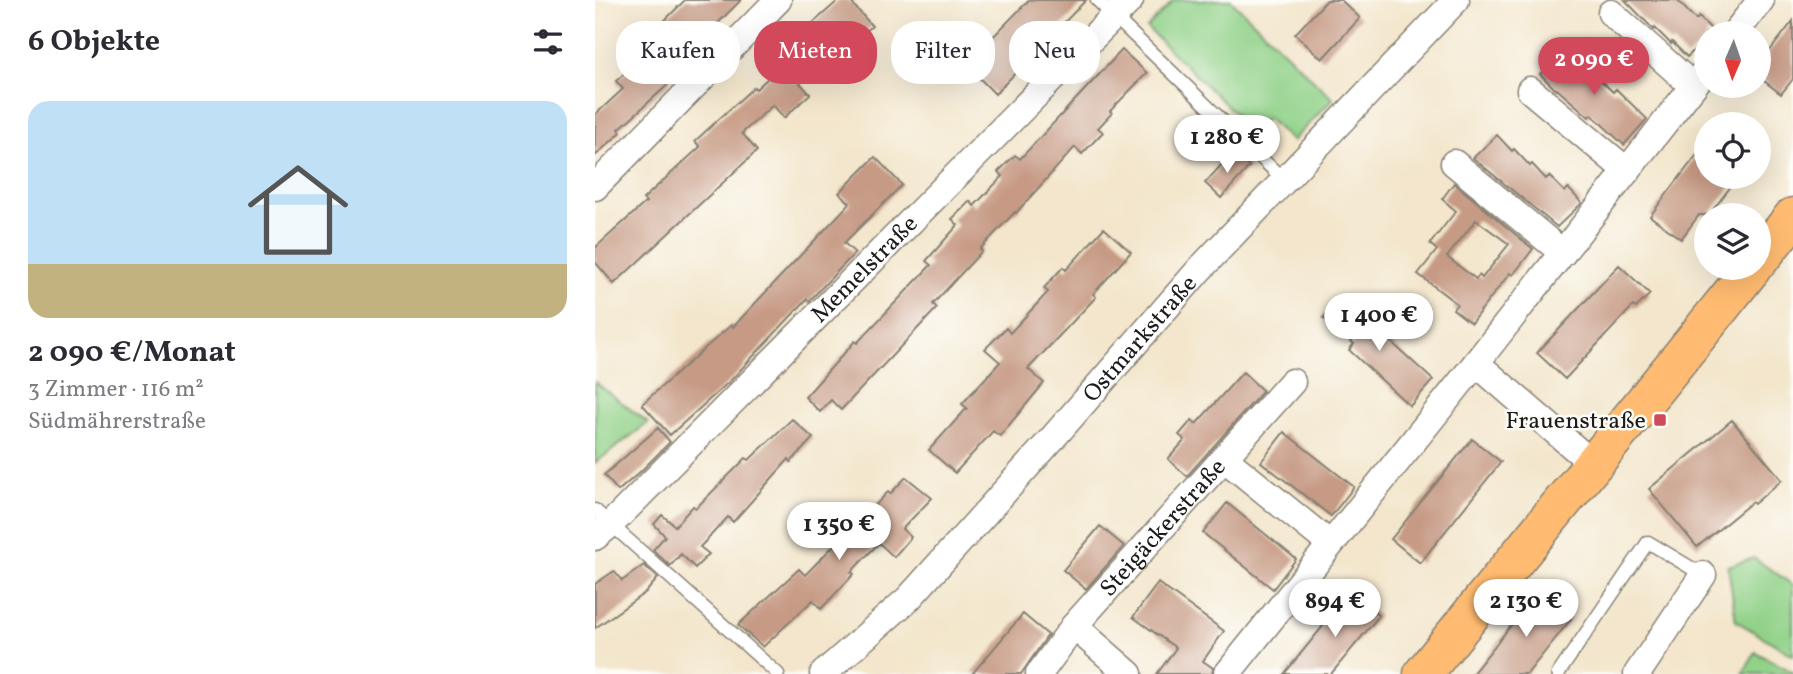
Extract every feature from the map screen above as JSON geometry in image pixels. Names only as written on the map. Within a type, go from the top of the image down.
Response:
[{"type":"main road","points":[[1771,245],[1793,217]]},
{"type":"main road","points":[[1423,674],[1742,280]]},
{"type":"street","points":[[595,187],[778,0]]},
{"type":"street","name":"Ostmarkstraße","points":[[823,674],[908,598],[1051,440],[1199,270],[1456,0]]},
{"type":"street","points":[[1744,21],[1758,1]]},
{"type":"street","name":"Memelstraße","points":[[600,523],[1114,5]]},
{"type":"street","points":[[1611,13],[1694,74]]},
{"type":"street","points":[[1227,674],[1694,86]]},
{"type":"street","points":[[1530,90],[1627,171]]},
{"type":"street","points":[[1454,163],[1563,253]]},
{"type":"street","points":[[1476,363],[1593,464]]},
{"type":"street","name":"Steigäckerstraße","points":[[1039,674],[1074,626],[1292,382]]},
{"type":"street","points":[[1225,459],[1330,544]]},
{"type":"street","points":[[1637,674],[1703,575]]},
{"type":"street","points":[[1074,626],[1129,674]]},
{"type":"lane","points":[[1114,5],[1285,180]]},
{"type":"lane","points":[[600,523],[778,674]]},
{"type":"lane","points":[[1558,674],[1648,542],[1703,575]]},
{"type":"green space","points":[[1174,0],[1231,0],[1333,99],[1292,141],[1267,118],[1253,131],[1147,28]]},
{"type":"green space","points":[[595,382],[648,423],[595,463]]},
{"type":"green space","points":[[1754,558],[1793,585],[1793,655],[1736,621],[1728,566]]},
{"type":"green space","points":[[1755,652],[1793,672],[1793,674],[1743,674]]},
{"type":"building","points":[[685,0],[741,0],[720,21],[664,21]]},
{"type":"building","points":[[839,0],[849,0],[868,21],[815,21]]},
{"type":"building","points":[[1029,0],[1086,0],[1066,21],[1009,21],[1009,80],[995,94],[985,84],[995,84],[995,35]]},
{"type":"building","points":[[1327,0],[1341,0],[1360,18],[1322,59],[1295,34]]},
{"type":"building","points":[[1625,0],[1677,0],[1696,20],[1699,17],[1703,21],[1694,21],[1694,50],[1687,57],[1655,28],[1654,30]]},
{"type":"building","points":[[1793,21],[1793,79],[1781,94],[1771,86],[1771,49]]},
{"type":"building","points":[[1565,48],[1597,80],[1598,78],[1613,92],[1616,89],[1647,119],[1624,145],[1591,114],[1589,117],[1540,74]]},
{"type":"building","points":[[1122,50],[1147,73],[1110,111],[1112,113],[1098,128],[1103,132],[1082,154],[1075,147],[980,249],[982,251],[933,304],[937,308],[841,410],[831,400],[820,412],[805,397],[855,341],[857,343],[931,265],[926,261],[958,225],[952,219],[970,201],[974,206],[1003,176],[998,172],[1015,155],[1020,159],[1090,84],[1100,84],[1100,74]]},
{"type":"building","points":[[619,84],[669,84],[619,129],[621,132],[595,156],[595,115],[623,89]]},
{"type":"building","points":[[761,84],[801,84],[810,94],[784,118],[773,105],[742,133],[757,151],[614,284],[595,262],[595,248],[646,202],[643,199],[700,147],[695,141],[754,87],[756,89]]},
{"type":"building","points":[[1497,135],[1546,179],[1549,176],[1565,192],[1568,188],[1582,203],[1557,227],[1473,158]]},
{"type":"building","points":[[1234,151],[1249,167],[1221,198],[1205,183]]},
{"type":"building","points":[[875,157],[902,185],[844,243],[855,253],[809,301],[807,299],[731,380],[670,435],[642,404],[731,325],[733,327],[850,203],[839,193]]},
{"type":"building","points":[[1694,159],[1694,189],[1729,189],[1718,203],[1694,203],[1694,222],[1681,239],[1650,216]]},
{"type":"building","points":[[1454,183],[1533,249],[1513,275],[1510,273],[1471,323],[1453,309],[1457,304],[1418,274],[1437,250],[1430,244],[1456,211],[1442,199]],"holes":[[[1476,220],[1509,244],[1482,278],[1479,275],[1476,279],[1447,257]]]},
{"type":"building","points":[[1104,228],[1131,252],[1093,294],[1096,297],[1028,369],[1044,383],[1000,436],[993,431],[955,473],[929,450],[967,408],[962,404],[1000,362],[985,349],[1006,328],[1010,333],[1048,292],[1044,288],[1063,267],[1066,270]]},
{"type":"building","points":[[1619,265],[1650,294],[1636,308],[1633,306],[1565,379],[1537,353]]},
{"type":"building","points":[[1342,297],[1433,380],[1410,406],[1349,350],[1354,344],[1323,318]]},
{"type":"building","points":[[1243,372],[1263,391],[1187,476],[1168,459],[1185,440],[1179,435],[1192,420],[1196,424]]},
{"type":"building","points":[[792,419],[813,438],[791,462],[789,459],[733,522],[728,517],[700,547],[709,554],[695,568],[681,554],[670,566],[653,550],[665,536],[654,524],[662,515],[675,526],[693,506],[696,508],[746,458],[749,460]]},
{"type":"building","points":[[1732,420],[1782,480],[1697,547],[1649,489]]},
{"type":"building","points":[[658,428],[670,442],[618,491],[604,475]]},
{"type":"building","points":[[1284,432],[1354,487],[1331,516],[1261,462]]},
{"type":"building","points":[[1472,439],[1501,462],[1420,563],[1391,539]]},
{"type":"building","points":[[906,477],[932,498],[902,529],[911,537],[894,557],[879,543],[821,609],[813,600],[763,647],[738,625],[799,569],[805,575]]},
{"type":"building","points":[[1227,503],[1296,559],[1273,589],[1203,533]]},
{"type":"building","points":[[1100,526],[1124,546],[1086,589],[1063,570]]},
{"type":"building","points":[[644,565],[658,578],[646,592],[595,628],[595,584],[614,571],[622,581]]},
{"type":"building","points":[[1158,583],[1224,631],[1203,661],[1213,668],[1212,674],[1157,674],[1176,648],[1133,617]]},
{"type":"building","points":[[1538,592],[1571,619],[1527,674],[1472,674]]},
{"type":"building","points":[[1350,593],[1379,616],[1331,674],[1284,674]]},
{"type":"building","points":[[1023,614],[1048,635],[1021,674],[972,674]]},
{"type":"place","name":"Frauenstraße","points":[[1660,420]]}]
